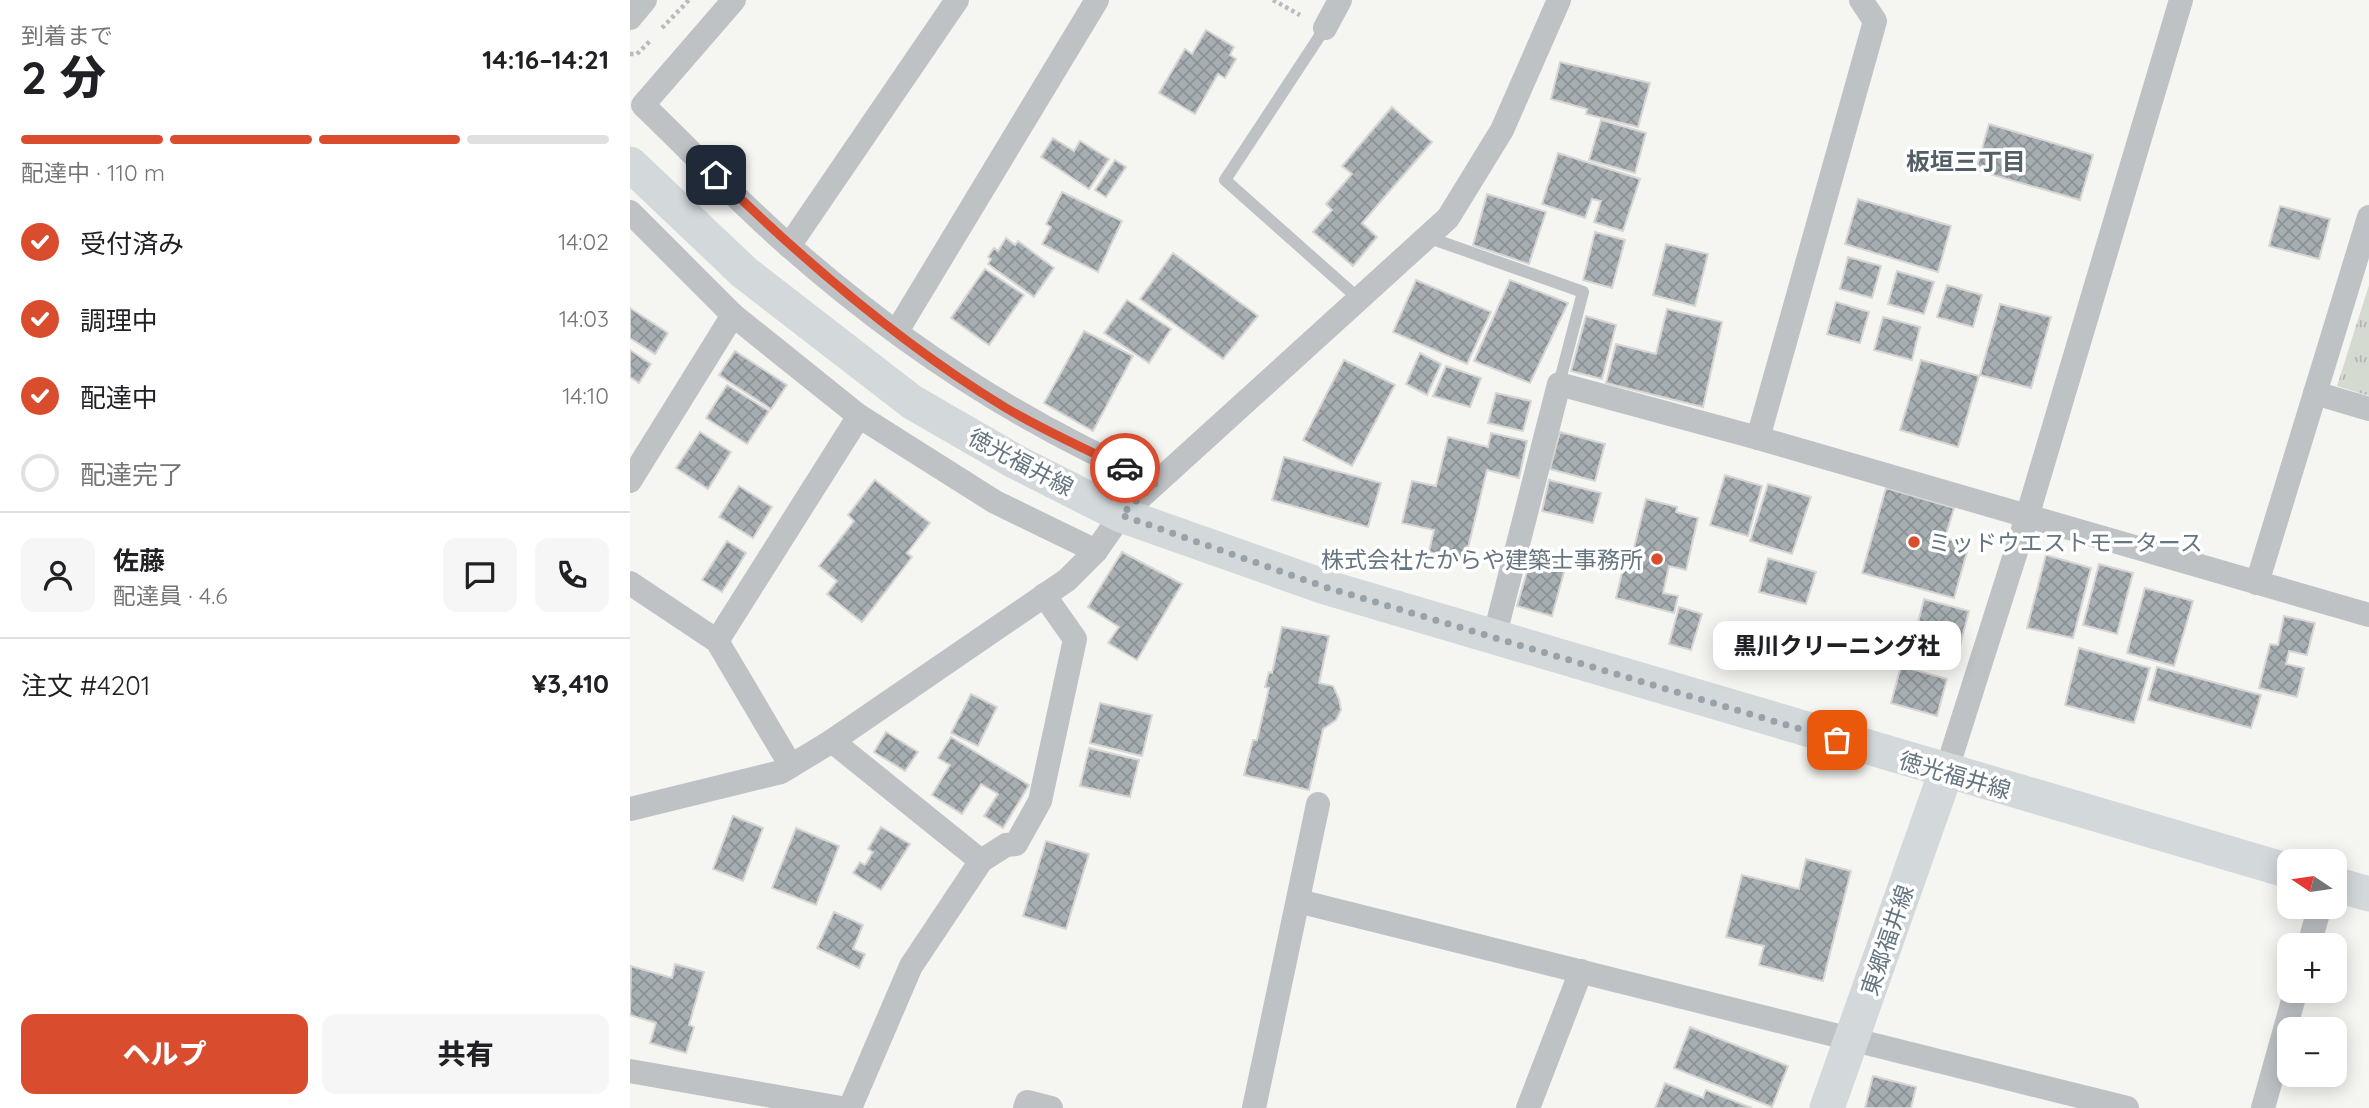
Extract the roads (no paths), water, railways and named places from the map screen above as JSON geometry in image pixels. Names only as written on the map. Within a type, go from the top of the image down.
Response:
[{"type":"main road","name":"徳光福井線","points":[[630,164],[745,273],[912,402],[1016,462],[1121,515],[1325,587],[2277,868]]},
{"type":"main road","name":"東郷福井線","points":[[1827,1108],[1946,772]]},
{"type":"main road","points":[[2347,888],[2369,894]]},
{"type":"street","points":[[630,18],[645,0]]},
{"type":"street","points":[[734,0],[643,105],[789,246],[946,369],[1007,408],[1078,446],[1157,482]]},
{"type":"street","points":[[789,246],[957,0]]},
{"type":"street","points":[[897,331],[1097,0]]},
{"type":"street","points":[[1325,28],[1340,0]]},
{"type":"street","points":[[630,809],[780,772],[832,741],[1067,580],[1096,551],[1121,515],[1448,218],[1502,130],[1559,0]]},
{"type":"street","points":[[1758,438],[1875,21],[1861,0]]},
{"type":"street","points":[[1946,772],[2027,517],[2181,0]]},
{"type":"street","points":[[630,212],[733,315],[859,416],[995,502],[1096,551]]},
{"type":"street","points":[[2257,583],[2369,217]]},
{"type":"street","points":[[630,481],[733,315]]},
{"type":"street","points":[[1494,638],[1559,384],[1758,438],[2369,615]]},
{"type":"street","points":[[2315,393],[2369,410]]},
{"type":"street","points":[[717,641],[859,416]]},
{"type":"street","points":[[630,583],[717,641],[791,766]]},
{"type":"street","points":[[850,1108],[911,966],[981,861],[1006,845],[1016,844],[1040,801],[1075,639],[1044,595]]},
{"type":"street","points":[[832,741],[981,861]]},
{"type":"street","points":[[1254,1108],[1318,804]]},
{"type":"street","points":[[1298,901],[2127,1108]]},
{"type":"street","points":[[1528,1108],[1580,971]]},
{"type":"street","points":[[2263,1108],[2292,1003]]},
{"type":"street","points":[[630,1071],[841,1108]]},
{"type":"street","points":[[1025,1108],[1027,1102],[1051,1108]]},
{"type":"lane","points":[[1325,28],[1225,180],[1359,299]]},
{"type":"lane","points":[[1427,237],[1583,292],[1559,384]]},
{"type":"place","name":"ミッドウエストモータース","points":[[1914,542]]},
{"type":"place","name":"株式会社たからや建築士事務所","points":[[1657,559]]},
{"type":"place","name":"黒川クリーニング社","points":[[1837,740]]},
{"type":"district","name":"板垣三丁目","points":[[1966,161]]}]
